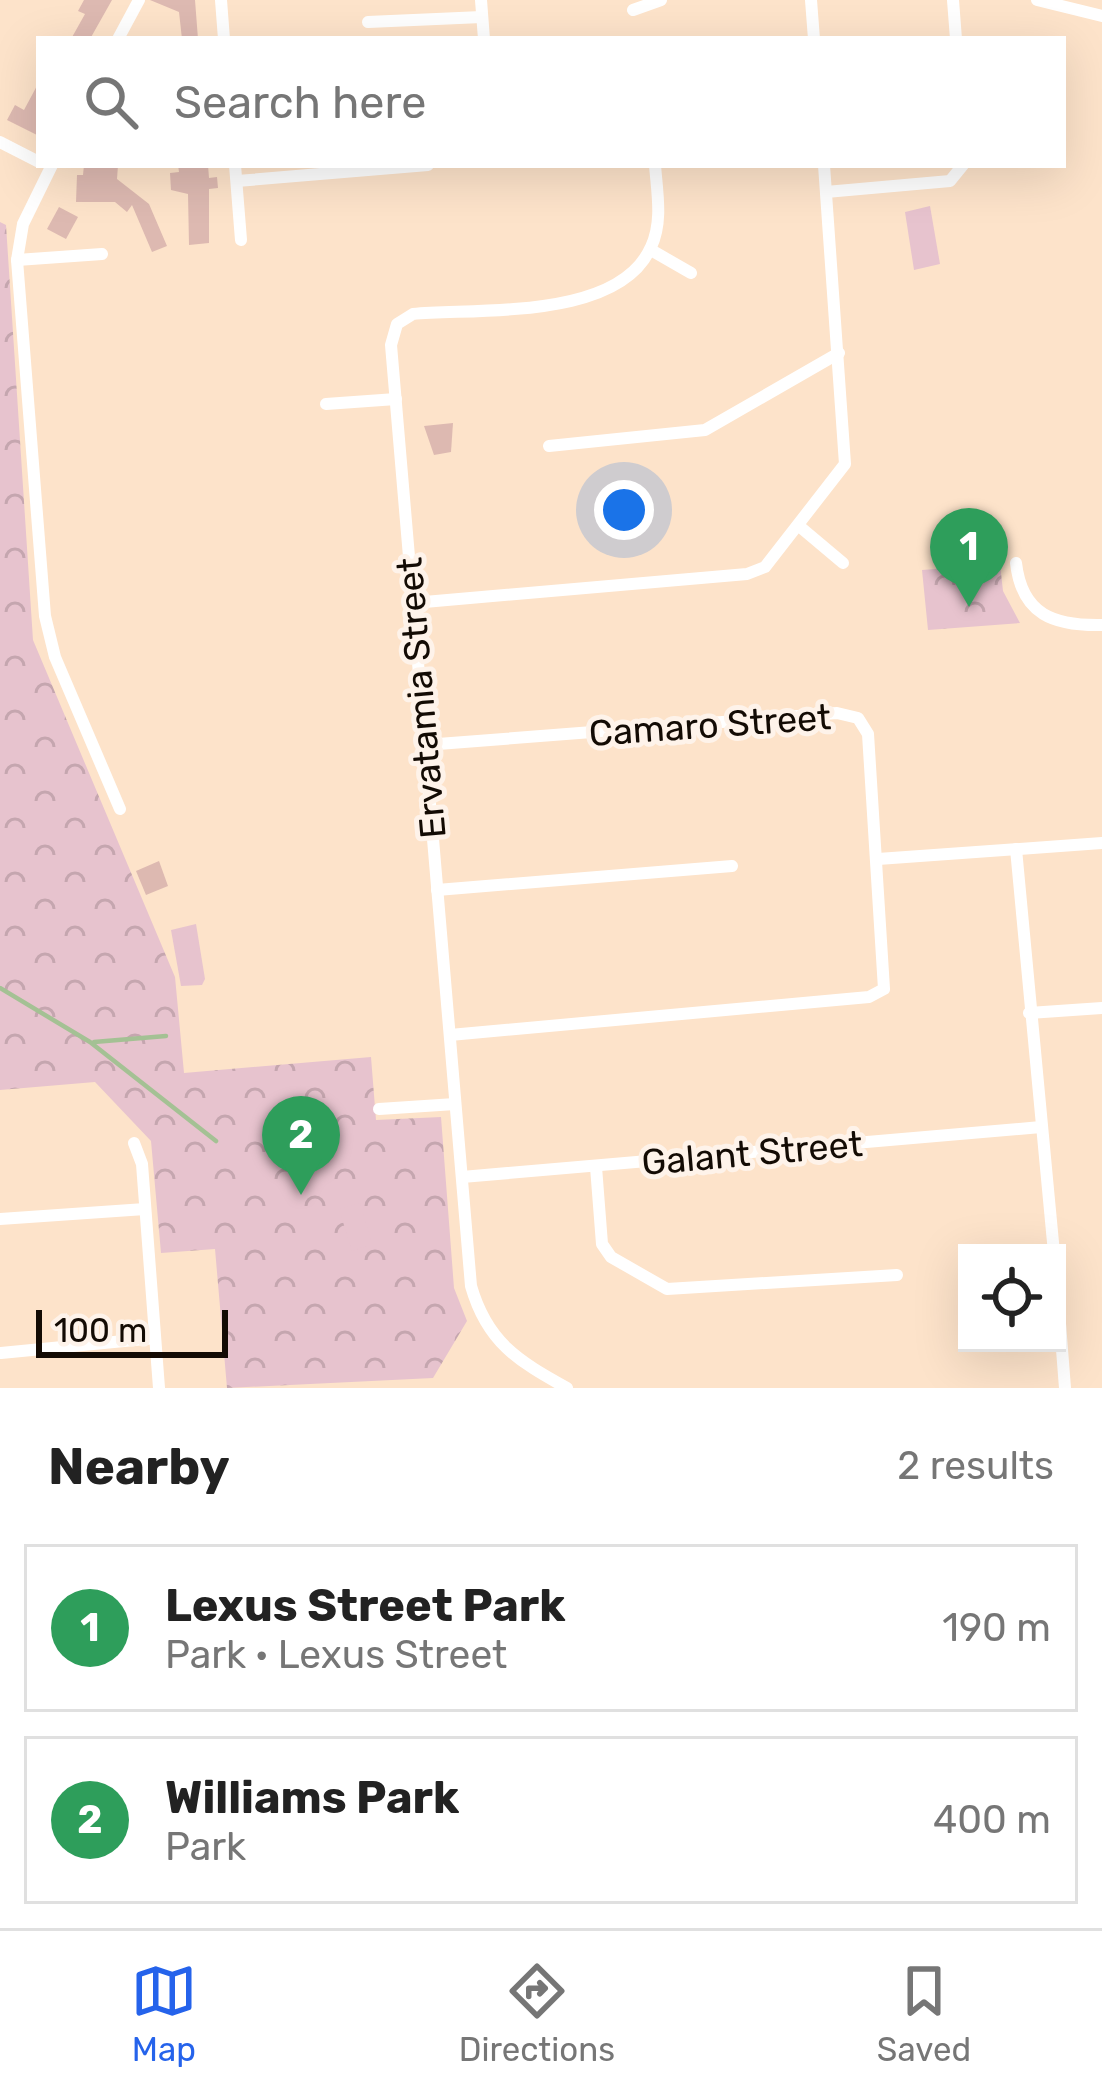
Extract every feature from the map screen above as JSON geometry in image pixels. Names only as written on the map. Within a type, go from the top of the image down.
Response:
[{"type":"street","points":[[120,36],[139,0]]},
{"type":"street","points":[[221,0],[224,36]]},
{"type":"street","points":[[481,0],[484,36]]},
{"type":"street","points":[[633,10],[661,0]]},
{"type":"street","points":[[811,0],[814,36]]},
{"type":"street","points":[[953,0],[956,36]]},
{"type":"street","points":[[1036,0],[1098,13]]},
{"type":"street","points":[[368,22],[482,17]]},
{"type":"street","points":[[0,142],[36,160]]},
{"type":"street","points":[[45,168],[22,224],[17,260],[45,616],[55,657],[120,809]]},
{"type":"street","points":[[236,168],[241,240]]},
{"type":"street","points":[[237,182],[394,168]]},
{"type":"street","points":[[655,168],[658,208],[651,250],[691,273]]},
{"type":"street","points":[[413,603],[747,574],[765,567],[845,464],[824,168]]},
{"type":"street","points":[[826,193],[950,181],[963,169]]},
{"type":"street","name":"Ervatamia Street","points":[[556,1386],[513,1358],[491,1336],[471,1286],[392,344],[397,324],[413,314],[584,300],[612,289],[651,250]]},
{"type":"street","points":[[17,260],[102,254]]},
{"type":"street","points":[[549,446],[704,430],[839,353]]},
{"type":"street","points":[[326,404],[396,399]]},
{"type":"street","points":[[799,526],[843,563]]},
{"type":"street","points":[[1016,562],[1029,603],[1045,619],[1063,626],[1102,625]]},
{"type":"street","points":[[1037,635],[1045,619]]},
{"type":"street","name":"Camaro Street","points":[[425,745],[837,713],[858,718],[868,734],[884,989],[869,997],[450,1035]]},
{"type":"street","points":[[878,859],[1102,842]]},
{"type":"street","points":[[1016,849],[1053,1244]]},
{"type":"street","points":[[437,890],[732,866]]},
{"type":"street","points":[[1029,1013],[1102,1007]]},
{"type":"street","points":[[379,1109],[455,1104]]},
{"type":"street","name":"Galant Street","points":[[462,1178],[1041,1126]]},
{"type":"street","points":[[134,1143],[145,1209],[159,1388]]},
{"type":"street","points":[[596,1167],[602,1244],[611,1257],[668,1289],[897,1275]]},
{"type":"street","points":[[0,1219],[145,1209]]},
{"type":"street","points":[[1,1353],[154,1338]]},
{"type":"street","points":[[1062,1352],[1065,1388]]},
{"type":"green space","points":[[930,206],[940,264],[914,270],[905,212]]},
{"type":"green space","points":[[0,222],[6,225],[33,640],[175,977],[184,1073],[371,1057],[376,1120],[441,1117],[454,1288],[467,1321],[433,1378],[227,1388],[215,1249],[161,1253],[151,1141],[95,1082],[0,1090]]},
{"type":"green space","points":[[1000,564],[1003,591],[1020,623],[928,630],[922,570]]},
{"type":"green space","points":[[196,924],[205,979],[202,985],[181,986],[171,930]]},
{"type":"green space","points":[[360,1203],[372,1244],[352,1251],[339,1209]]},
{"type":"building","points":[[84,0],[112,0],[92,36],[73,36],[85,14],[78,11]]},
{"type":"building","points":[[150,0],[195,0],[198,36],[182,36],[179,12]]},
{"type":"building","points":[[36,88],[36,134],[7,120],[15,105],[24,110]]},
{"type":"building","points":[[84,168],[118,168],[117,179],[149,204],[167,246],[152,252],[132,205],[127,212],[115,202],[76,202],[77,175],[83,175]]},
{"type":"building","points":[[178,168],[208,168],[209,178],[217,177],[218,188],[209,189],[209,243],[189,245],[188,194],[171,190],[170,173],[179,172]]},
{"type":"building","points":[[59,207],[78,217],[66,239],[47,229]]},
{"type":"building","points":[[453,423],[451,452],[434,455],[424,426]]},
{"type":"building","points":[[159,861],[168,886],[146,895],[136,871]]},
{"type":"waterway","points":[[0,988],[90,1042],[216,1141]]},
{"type":"waterway","points":[[94,1042],[166,1036]]},
{"type":"place","name":"Lexus Street Park","points":[[969,607]]},
{"type":"place","name":"Williams Park","points":[[301,1195]]}]
